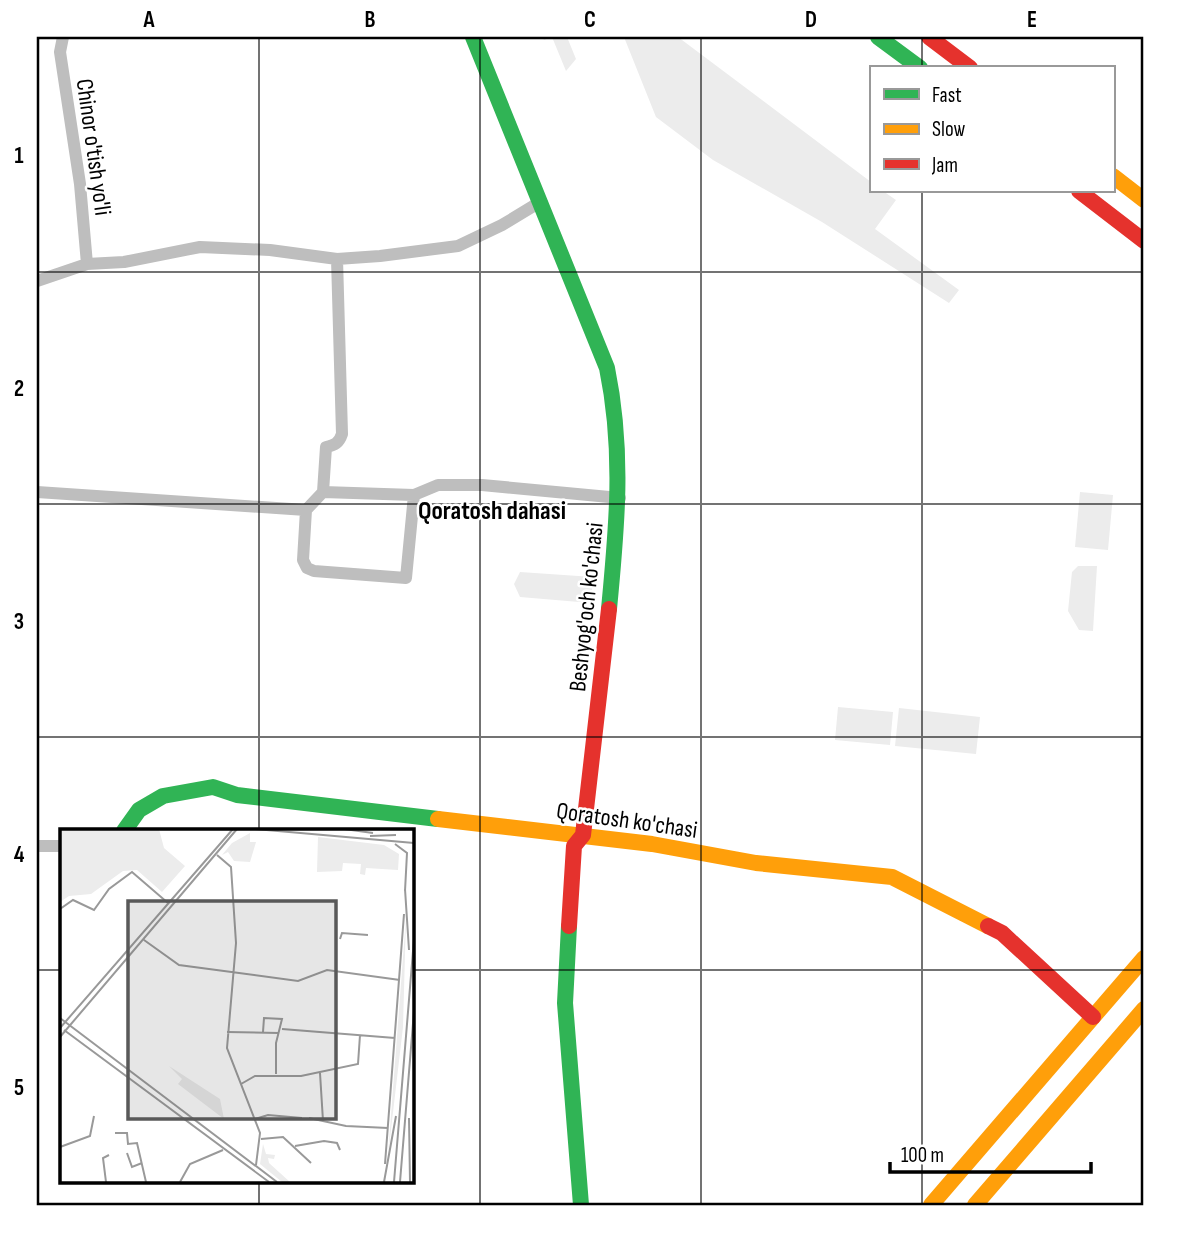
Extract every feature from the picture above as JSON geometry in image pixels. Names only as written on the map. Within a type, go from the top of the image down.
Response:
[{"type":"street","name":"Chinor o'tish yo'li","points":[[63,37],[60,51],[80,184],[87,264]]},
{"type":"street","name":"Beshyog'och ko'chasi","points":[[472,37],[607,368],[616,403],[619,435],[620,498],[606,649],[583,835],[574,846],[565,1003],[581,1205]]},
{"type":"street","points":[[878,37],[917,66]]},
{"type":"street","points":[[929,37],[967,66]]},
{"type":"street","points":[[1114,177],[1144,200]]},
{"type":"street","points":[[1080,192],[1144,240]]},
{"type":"street","points":[[37,281],[87,264],[124,262],[200,247],[270,250],[337,259],[458,246],[502,225],[540,202]]},
{"type":"street","points":[[337,259],[342,434],[334,445],[326,447],[323,492],[306,510],[303,560],[307,568],[314,571],[406,578],[414,495]]},
{"type":"street","points":[[323,492],[414,495],[438,485],[471,485],[620,498]]},
{"type":"street","points":[[37,492],[306,510]]},
{"type":"street","name":"Qoratosh ko'chasi","points":[[125,829],[139,810],[150,801],[188,790],[213,788],[237,795],[652,844],[755,863],[892,877],[1002,933],[1093,1017]]},
{"type":"street","points":[[37,846],[60,846]]},
{"type":"street","points":[[975,1205],[979,1174],[1093,1017],[1144,958]]},
{"type":"street","points":[[931,1205],[979,1174],[1144,1009]]},
{"type":"shaded area","points":[[552,37],[567,37],[576,59],[566,71]]},
{"type":"shaded area","points":[[624,37],[678,37],[870,181],[870,192],[884,192],[896,200],[875,229],[959,290],[949,303],[822,222],[713,160],[656,117]]},
{"type":"shaded area","points":[[1080,492],[1113,495],[1108,550],[1075,547]]},
{"type":"shaded area","points":[[1078,566],[1097,566],[1093,631],[1079,630],[1068,611],[1072,572]]},
{"type":"shaded area","points":[[520,572],[593,577],[591,603],[520,597],[514,584]]},
{"type":"shaded area","points":[[838,707],[893,712],[890,745],[835,740]]},
{"type":"shaded area","points":[[899,708],[980,717],[976,754],[895,746]]},
{"type":"traffic: fast","points":[[473,37],[607,368],[616,429],[617,459],[616,518],[609,609]]},
{"type":"traffic: fast","points":[[878,37],[917,66]]},
{"type":"traffic: fast","points":[[125,829],[139,810],[163,796],[213,787],[237,795],[438,819]]},
{"type":"traffic: fast","points":[[569,926],[565,1003],[581,1205]]},
{"type":"traffic: slow","points":[[1114,177],[1144,200]]},
{"type":"traffic: slow","points":[[438,819],[652,844],[756,863],[892,877],[988,926]]},
{"type":"traffic: slow","points":[[931,1205],[1144,958]]},
{"type":"traffic: slow","points":[[975,1205],[1144,1009]]},
{"type":"traffic: jam","points":[[929,37],[967,66]]},
{"type":"traffic: jam","points":[[1080,192],[1144,241]]},
{"type":"traffic: jam","points":[[569,926],[574,846],[583,835],[609,609]]},
{"type":"traffic: jam","points":[[988,926],[1002,933],[1093,1017]]},
{"type":"district","name":"Qoratosh dahasi","points":[[492,510]]}]
